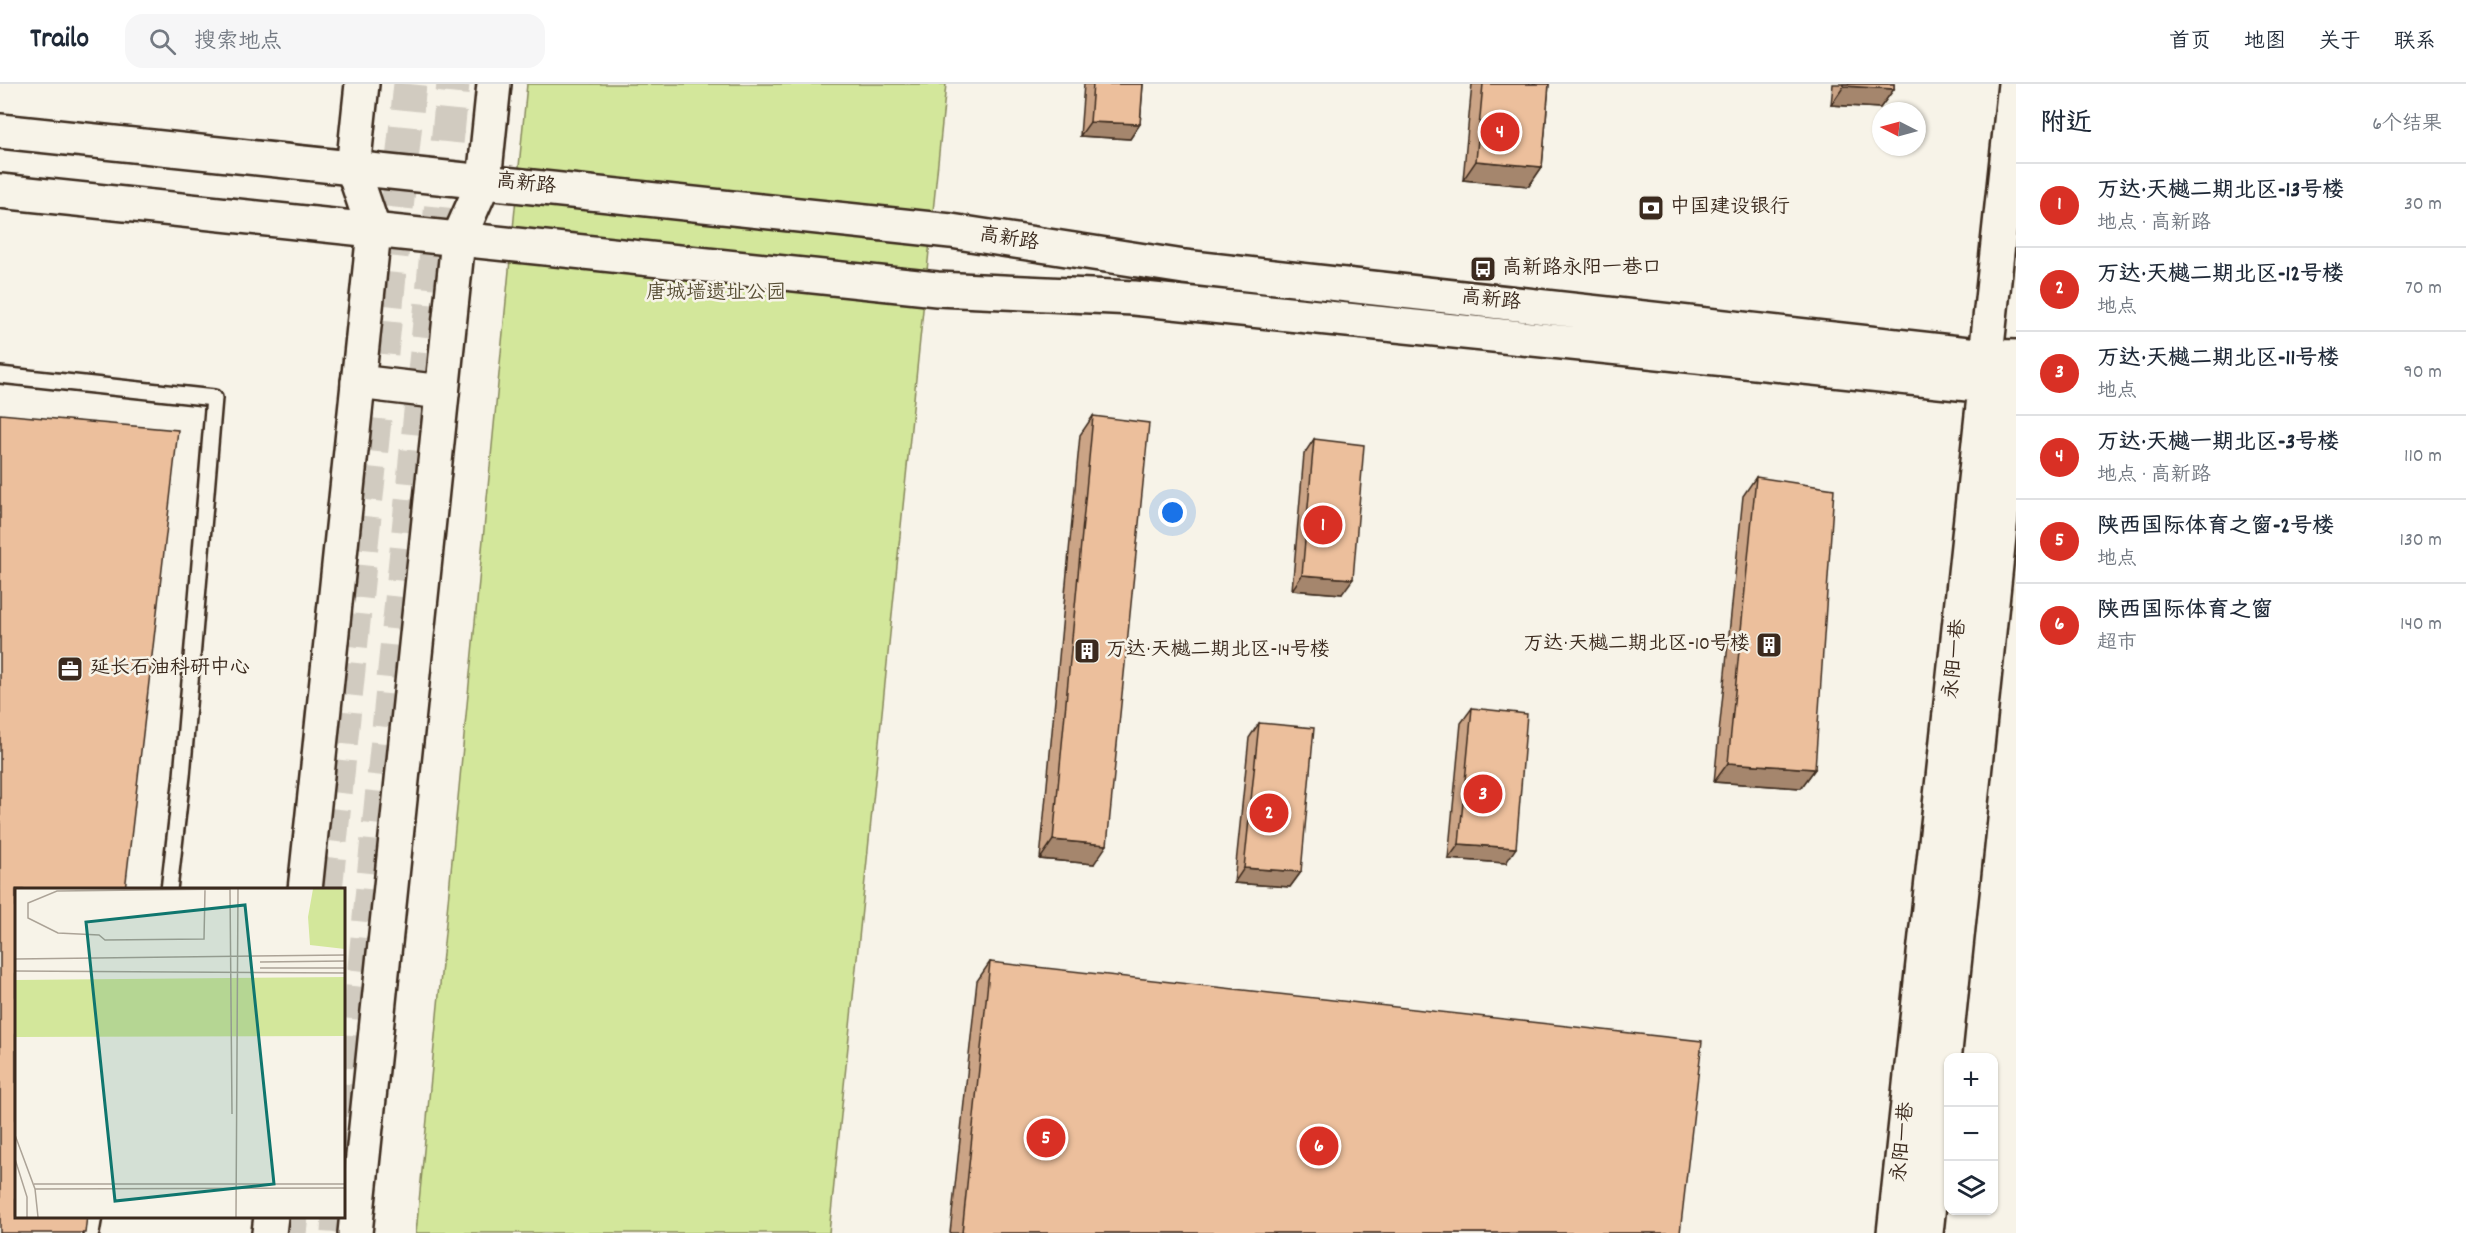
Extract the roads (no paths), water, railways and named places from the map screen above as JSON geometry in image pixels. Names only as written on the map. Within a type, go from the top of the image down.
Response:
[{"type":"main road","points":[[305,888],[374,231],[352,169],[362,84]]},
{"type":"main road","points":[[355,1233],[458,240],[484,181],[494,84]]},
{"type":"main road","name":"永阳一巷","points":[[1926,1233],[2006,375],[2015,84]]},
{"type":"main road","name":"高新路","points":[[0,131],[951,231],[1184,267],[2006,375]]},
{"type":"main road","name":"高新路","points":[[0,191],[937,289],[1134,298],[2006,375]]},
{"type":"main road","name":"永阳一巷","points":[[1894,1233],[2006,375]]},
{"type":"main road","points":[[358,382],[442,392]]},
{"type":"main road","points":[[269,1233],[271,1218]]},
{"type":"lane","points":[[0,375],[214,398],[182,776],[169,888]]},
{"type":"lane","points":[[91,1233],[94,1218]]},
{"type":"tunnel","points":[[326,888],[410,84]]},
{"type":"tunnel","points":[[345,1156],[453,84]]},
{"type":"tunnel","points":[[290,1233],[292,1218]]},
{"type":"tunnel","points":[[337,1233],[338,1218]]},
{"type":"place","name":"万达·天樾一期北区-3号楼","points":[[1500,132]]},
{"type":"place","name":"中国建设银行","points":[[1651,208]]},
{"type":"place","name":"高新路永阳一巷口","points":[[1483,269]]},
{"type":"place","name":"万达·天樾二期北区-13号楼","points":[[1323,525]]},
{"type":"place","name":"万达·天樾二期北区-10号楼","points":[[1769,645]]},
{"type":"place","name":"万达·天樾二期北区-14号楼","points":[[1087,651]]},
{"type":"place","name":"延长石油科研中心","points":[[70,669]]},
{"type":"place","name":"万达·天樾二期北区-11号楼","points":[[1483,794]]},
{"type":"place","name":"万达·天樾二期北区-12号楼","points":[[1269,813]]},
{"type":"place","name":"陕西国际体育之窗-2号楼","points":[[1046,1138]]},
{"type":"place","name":"陕西国际体育之窗","points":[[1319,1146]]},
{"type":"park label","name":"唐城墙遗址公园","points":[[716,294]]}]
